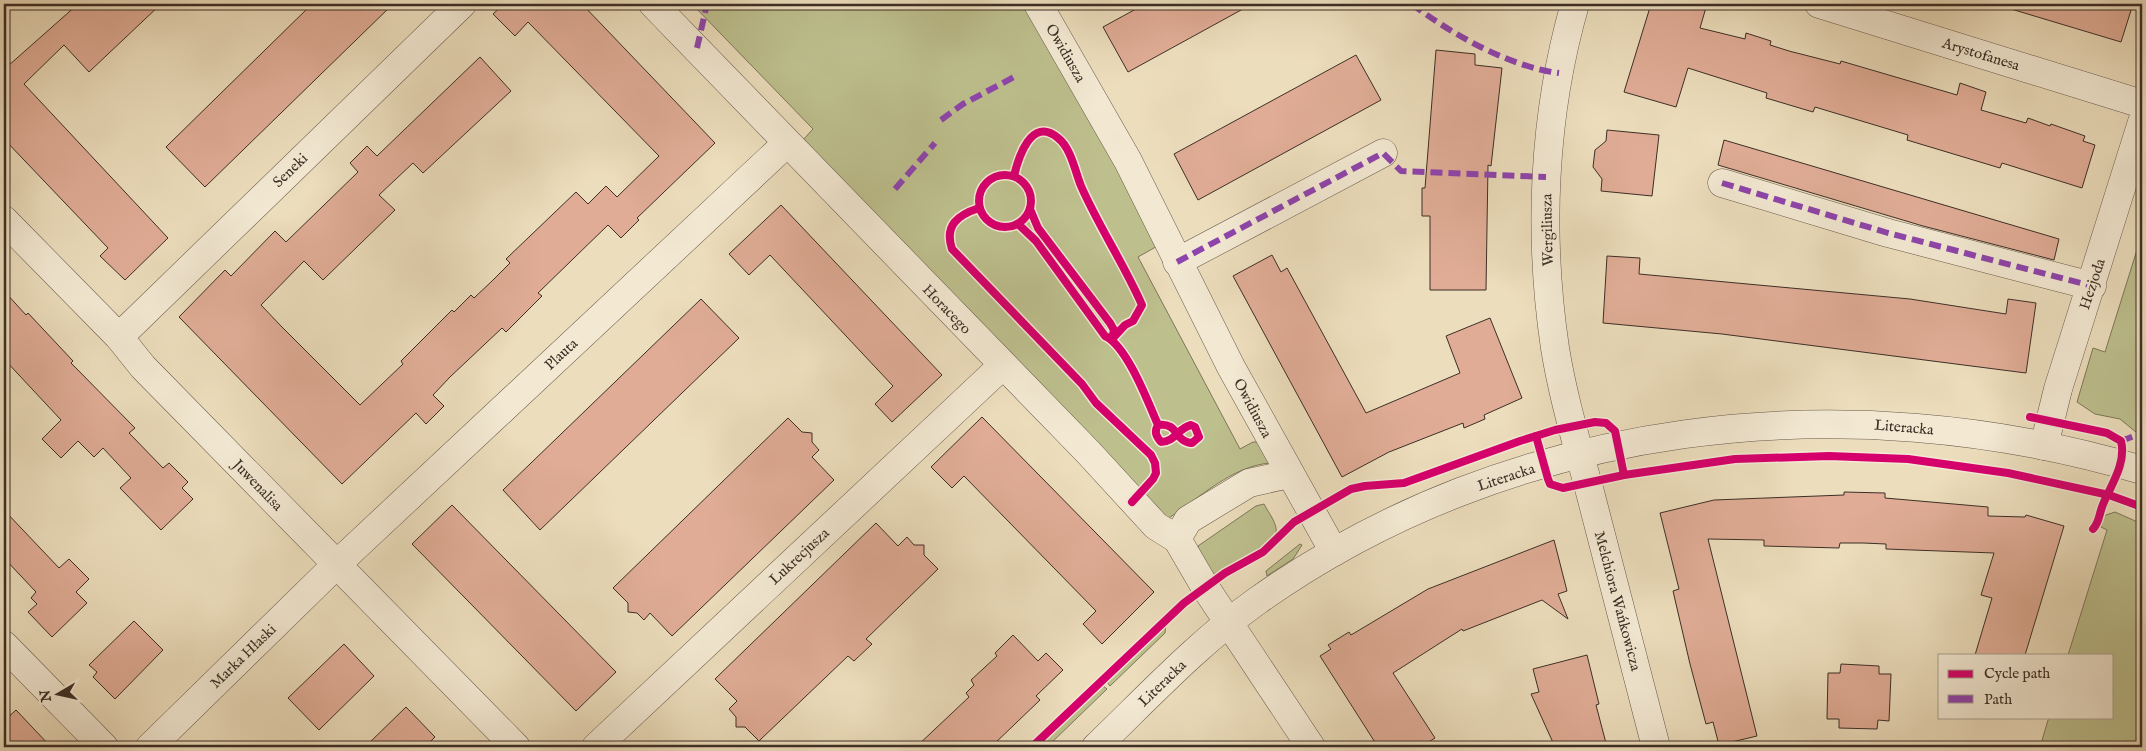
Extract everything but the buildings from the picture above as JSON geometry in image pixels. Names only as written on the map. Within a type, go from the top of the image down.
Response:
[{"type":"street","name":"Seneki","points":[[118,337],[462,4]]},
{"type":"street","name":"Horacego","points":[[653,4],[1002,366],[1088,452],[1156,526],[1177,539],[1205,587],[1311,747]]},
{"type":"street","name":"Owidiusza","points":[[1038,4],[1128,162],[1177,262],[1289,474],[1334,552]]},
{"type":"street","name":"Wergiliusza","points":[[1575,4],[1554,104],[1546,178],[1546,269],[1555,348],[1571,427],[1579,455]]},
{"type":"street","name":"Arystofanesa","points":[[1819,4],[2142,104]]},
{"type":"street","name":"Hezjoda","points":[[2044,446],[2058,389],[2092,286],[2142,122]]},
{"type":"street","name":"Plauta","points":[[336,565],[787,143]]},
{"type":"street","points":[[1177,262],[1383,153]]},
{"type":"street","points":[[1722,183],[1888,233],[2092,286]]},
{"type":"street","name":"Juwenalisa","points":[[4,220],[118,337],[143,367],[516,747]]},
{"type":"street","name":"Lukrecjusza","points":[[596,747],[1002,366]]},
{"type":"street","name":"Literacka","points":[[1096,747],[1194,651],[1229,621],[1269,592],[1334,552],[1454,494],[1500,477],[1579,455],[1651,438],[1703,430],[1807,424],[1908,427],[2044,446],[2142,470]]},
{"type":"street","name":"Melchiora Wańkowicza","points":[[1579,455],[1656,747]]},
{"type":"street","points":[[1177,539],[1188,520],[1249,483],[1289,474]]},
{"type":"street","name":"Marka Hłaski","points":[[150,747],[336,565]]},
{"type":"street","points":[[4,645],[104,747]]},
{"type":"green space","points":[[692,4],[1029,4],[1161,244],[1138,257],[1240,449],[1253,442],[1259,442],[1270,463],[1256,465],[1230,476],[1169,518],[1164,515],[801,142],[813,129]]},
{"type":"green space","points":[[2142,234],[2142,437],[2120,419],[2095,414],[2077,402],[2093,348],[2105,352]]},
{"type":"green space","points":[[1264,504],[1275,524],[1275,537],[1247,557],[1214,574],[1199,555],[1198,546],[1256,506]]},
{"type":"green space","points":[[2115,512],[2142,524],[2142,747],[2040,747],[2049,718],[2114,718],[2114,654],[2068,654],[2107,530],[2101,527],[2103,516]]},
{"type":"green space","points":[[1300,544],[1302,545],[1293,559],[1267,576],[1266,571]]},
{"type":"green space","points":[[1166,623],[1165,633],[1110,686],[1106,681]]},
{"type":"green space","points":[[1102,685],[1107,689],[1047,747],[1038,747]]},
{"type":"marked path","points":[[697,48],[707,4]]},
{"type":"marked path","points":[[1412,4],[1445,27],[1482,48],[1521,64],[1559,73]]},
{"type":"marked path","points":[[941,120],[963,104],[1016,76]]},
{"type":"marked path","points":[[895,189],[935,143]]},
{"type":"marked path","points":[[1177,262],[1383,153],[1401,171],[1546,177]]},
{"type":"marked path","points":[[1722,183],[1888,233],[2092,286]]},
{"type":"marked path","points":[[2121,441],[2142,433]]},
{"type":"cycle path","points":[[1014,176],[1023,150],[1033,135],[1040,132],[1049,132],[1058,138],[1066,148],[1088,201],[1142,305],[1133,321],[1125,325],[1112,339],[1114,330],[1110,323],[1038,228],[1030,209]]},
{"type":"cycle path","points":[[1000,175],[1010,175],[1024,182],[1031,196],[1031,201],[1031,206],[1024,220],[1010,227],[1000,227],[990,223],[983,216],[979,206],[979,196],[983,186],[990,179],[1000,175]]},
{"type":"cycle path","points":[[979,208],[959,218],[951,227],[950,241],[952,249],[1082,384],[1096,403],[1151,455],[1155,463],[1156,473],[1153,479],[1132,502]]},
{"type":"cycle path","points":[[1018,224],[1036,241],[1105,336],[1113,342],[1129,362],[1158,425],[1156,434],[1161,442],[1170,440],[1173,437],[1176,435],[1179,432],[1183,429],[1191,425],[1195,427],[1199,437],[1192,443],[1186,442],[1182,439],[1179,436],[1176,433],[1170,426],[1158,425]]},
{"type":"cycle path","points":[[2030,417],[2107,433],[2121,441],[2122,458],[2102,507],[2098,522],[2093,529]]},
{"type":"cycle path","points":[[1032,747],[1184,603],[1225,573],[1263,552],[1294,522],[1351,489],[1404,483],[1520,441],[1555,430],[1595,422],[1606,423],[1615,431],[1624,475]]},
{"type":"cycle path","points":[[1536,436],[1550,484],[1563,488],[1624,475],[1735,459],[1829,456],[1908,459],[2008,473],[2109,495],[2142,507]]}]
